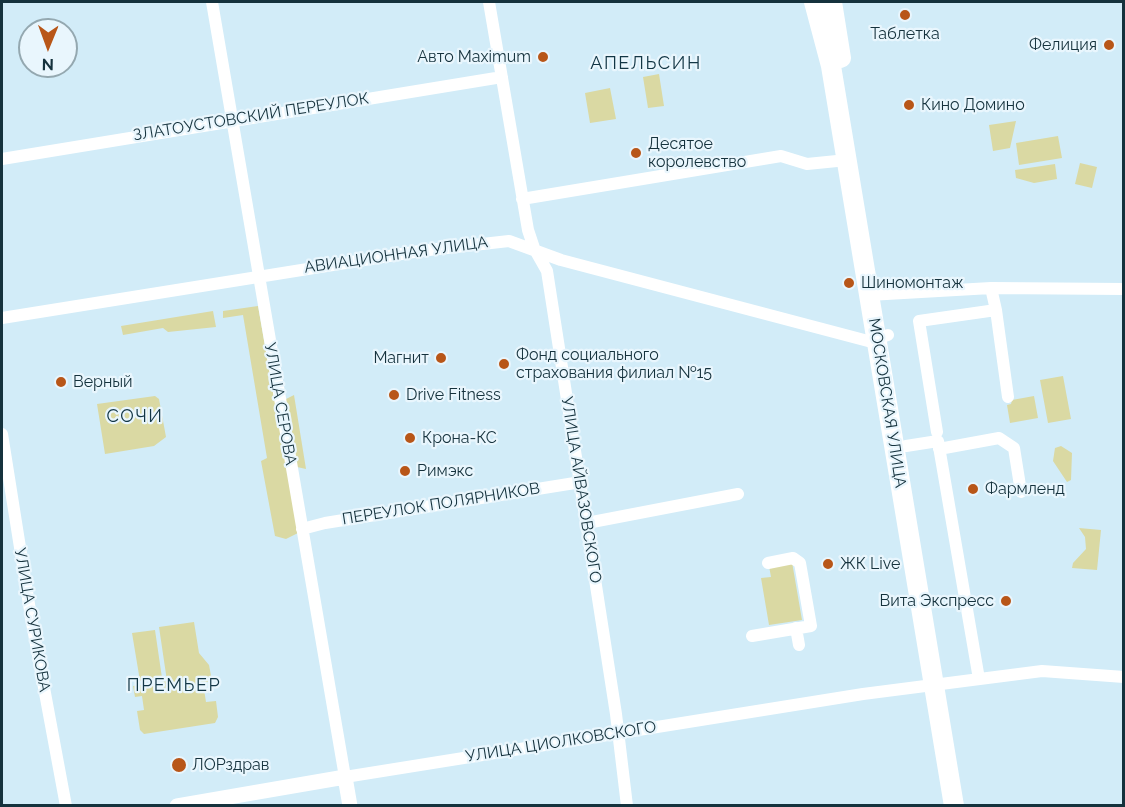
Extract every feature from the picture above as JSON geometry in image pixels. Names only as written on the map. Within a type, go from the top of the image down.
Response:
[{"type":"main road","name":"МОСКОВСКАЯ УЛИЦА","points":[[814,2],[829,56],[847,160],[875,294]]},
{"type":"main road","name":"МОСКОВСКАЯ УЛИЦА","points":[[832,2],[875,294],[940,686],[966,806]]},
{"type":"main road","name":"МОСКОВСКАЯ УЛИЦА","points":[[882,336],[906,446],[940,686],[954,806]]},
{"type":"street","name":"УЛИЦА СЕРОВА","points":[[212,2],[350,806]]},
{"type":"street","name":"УЛИЦА АЙВАЗОВСКОГО","points":[[489,2],[522,199],[534,248],[544,262],[547,271],[581,482],[627,806]]},
{"type":"street","name":"ЗЛАТОУСТОВСКИЙ ПЕРЕУЛОК","points":[[2,159],[502,77]]},
{"type":"street","points":[[522,199],[781,156],[807,164],[847,160]]},
{"type":"street","name":"АВИАЦИОННАЯ УЛИЦА","points":[[2,318],[475,243],[509,241],[534,248],[561,260],[868,341],[882,336]]},
{"type":"street","points":[[991,288],[1008,397]]},
{"type":"street","points":[[875,294],[991,288],[1124,289]]},
{"type":"street","points":[[938,432],[919,321],[996,310]]},
{"type":"street","name":"УЛИЦА СУРИКОВА","points":[[2,434],[32,623],[66,806]]},
{"type":"street","points":[[939,448],[963,442],[999,438],[1014,448],[1021,492]]},
{"type":"street","points":[[906,446],[938,441],[979,679]]},
{"type":"street","name":"ПЕРЕУЛОК ПОЛЯРНИКОВ","points":[[302,529],[581,482]]},
{"type":"street","points":[[587,524],[738,494]]},
{"type":"street","points":[[752,636],[811,626],[800,563],[793,558],[768,563]]},
{"type":"street","points":[[796,628],[799,645]]},
{"type":"street","name":"УЛИЦА ЦИОЛКОВСКОГО","points":[[177,806],[508,750],[863,694],[940,686],[1042,671],[1124,677]]},
{"type":"shaded area","points":[[659,74],[664,106],[648,108],[643,77]]},
{"type":"shaded area","points":[[610,88],[616,119],[590,123],[585,93]]},
{"type":"shaded area","points":[[1016,121],[1010,148],[993,151],[989,125]]},
{"type":"shaded area","points":[[1058,136],[1062,158],[1019,165],[1016,143]]},
{"type":"shaded area","points":[[1080,163],[1097,167],[1092,188],[1075,184]]},
{"type":"shaded area","points":[[1055,164],[1057,179],[1034,183],[1016,178],[1015,170]]},
{"type":"shaded area","points":[[258,306],[298,533],[286,539],[275,536],[261,461],[267,458],[243,315],[223,318],[223,311]]},
{"type":"shaded area","points":[[213,311],[216,327],[168,332],[163,328],[123,335],[121,326]]},
{"type":"shaded area","points":[[1063,376],[1071,419],[1048,423],[1040,380]]},
{"type":"shaded area","points":[[294,395],[306,469],[297,467],[284,400]]},
{"type":"shaded area","points":[[155,396],[159,399],[166,437],[154,446],[105,454],[97,404]]},
{"type":"shaded area","points":[[1034,396],[1038,418],[1010,423],[1007,405],[1011,404],[1012,400]]},
{"type":"shaded area","points":[[1061,446],[1072,453],[1071,480],[1067,482],[1053,461],[1055,448]]},
{"type":"shaded area","points":[[1079,528],[1101,530],[1097,570],[1072,568],[1073,563],[1086,549],[1085,537]]},
{"type":"shaded area","points":[[792,562],[802,620],[769,625],[761,578],[771,577],[769,566]]},
{"type":"shaded area","points":[[194,622],[199,653],[209,665],[212,681],[203,683],[206,702],[216,701],[218,717],[215,723],[144,734],[140,730],[137,711],[144,710],[142,696],[135,697],[133,686],[167,681],[159,627]]},
{"type":"shaded area","points":[[155,630],[162,678],[140,681],[132,633]]},
{"type":"place","name":"Таблетка","points":[[905,15]]},
{"type":"place","name":"Фелиция","points":[[1109,45]]},
{"type":"place","name":"Авто Maximum","points":[[543,57]]},
{"type":"place","name":"Кино Домино","points":[[909,105]]},
{"type":"place","name":"Десятое королевство","points":[[636,153]]},
{"type":"place","name":"Шиномонтаж","points":[[849,283]]},
{"type":"place","name":"Магнит","points":[[441,358]]},
{"type":"place","name":"Фонд социального страхования филиал №15","points":[[504,364]]},
{"type":"place","name":"Верный","points":[[61,382]]},
{"type":"place","name":"Drive Fitness","points":[[394,395]]},
{"type":"place","name":"Крона-КС","points":[[410,438]]},
{"type":"place","name":"Римэкс","points":[[405,471]]},
{"type":"place","name":"Фармленд","points":[[973,489]]},
{"type":"place","name":"ЖК Live","points":[[828,564]]},
{"type":"place","name":"Вита Экспресс","points":[[1006,601]]},
{"type":"place","name":"ЛОРздрав","points":[[179,765]]},
{"type":"district","name":"АПЕЛЬСИН","points":[[646,64]]},
{"type":"district","name":"СОЧИ","points":[[135,417]]},
{"type":"district","name":"ПРЕМЬЕР","points":[[174,686]]}]
